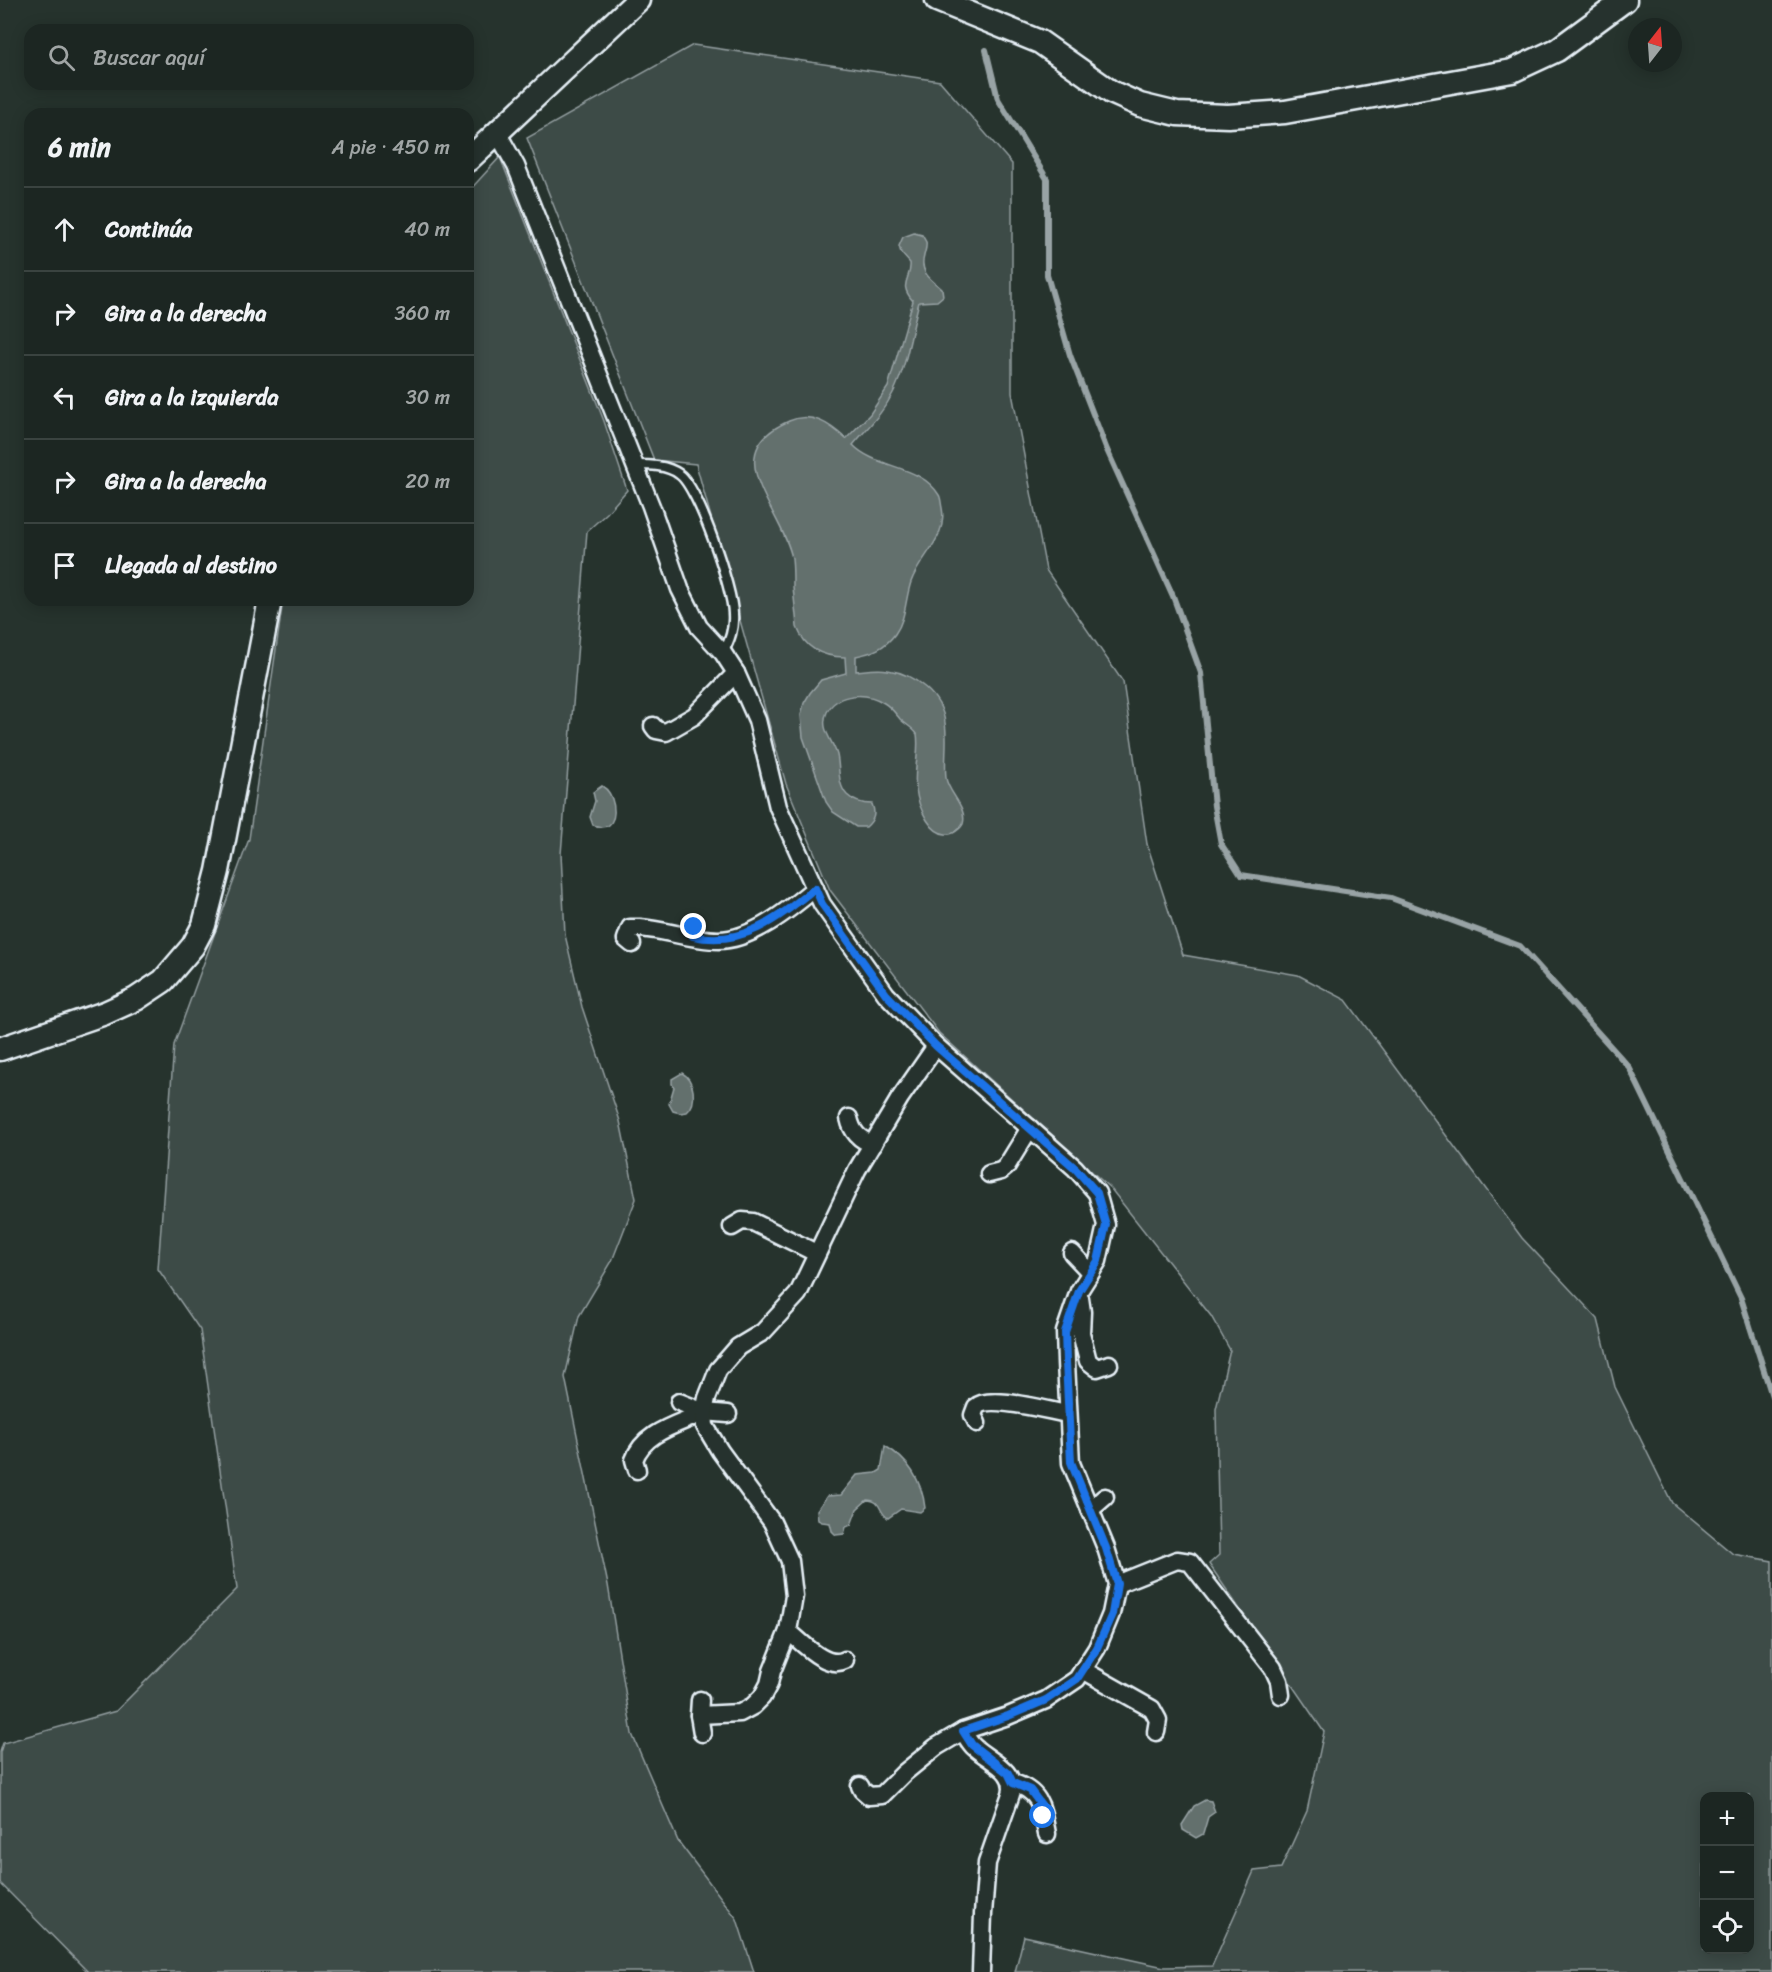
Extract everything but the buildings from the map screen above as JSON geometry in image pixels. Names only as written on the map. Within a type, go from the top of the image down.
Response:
[{"type":"street","points":[[474,154],[638,0]]},
{"type":"street","points":[[937,0],[1040,42],[1111,92],[1140,105],[1177,114],[1228,116],[1285,111],[1512,71],[1557,50],[1624,0]]},
{"type":"street","points":[[497,132],[516,166],[635,465],[680,589],[699,627],[723,653],[736,673],[757,720],[778,807],[822,904],[886,994],[936,1046],[1075,1168],[1097,1193],[1106,1225],[1098,1261],[1079,1291],[1065,1332],[1071,1462],[1106,1548],[1117,1584],[1112,1614],[1097,1648],[1077,1679],[1046,1700],[963,1731],[936,1747],[904,1773],[882,1795],[869,1796],[862,1791],[860,1786]]},
{"type":"street","points":[[0,1049],[105,1013],[136,999],[163,981],[193,946],[204,925],[218,871],[269,606]]},
{"type":"street","points":[[653,726],[657,730],[666,732],[686,726],[736,673]]},
{"type":"street","points":[[632,944],[626,939],[630,928],[694,931],[719,940],[747,940],[815,888]]},
{"type":"street","points":[[702,1733],[699,1707],[740,1713],[753,1706],[762,1696],[769,1684],[788,1631],[794,1596],[790,1561],[772,1522],[705,1426],[704,1412],[718,1370],[738,1347],[763,1332],[798,1294],[857,1170],[900,1098],[936,1046]]},
{"type":"street","points":[[849,1118],[856,1135],[863,1141],[873,1144]]},
{"type":"street","points":[[989,1174],[1006,1167],[1030,1128]]},
{"type":"street","points":[[732,1227],[742,1221],[755,1219],[816,1254]]},
{"type":"street","points":[[1072,1253],[1090,1273]]},
{"type":"street","points":[[1079,1291],[1082,1312],[1081,1333],[1088,1361],[1097,1368],[1108,1364]]},
{"type":"street","points":[[977,1423],[974,1415],[978,1404],[999,1398],[1016,1404],[1068,1414]]},
{"type":"street","points":[[679,1402],[704,1412],[728,1414]]},
{"type":"street","points":[[638,1470],[634,1460],[642,1447],[666,1427],[704,1412]]},
{"type":"street","points":[[1090,1510],[1105,1497]]},
{"type":"street","points":[[1117,1584],[1177,1560],[1190,1562],[1196,1566],[1273,1668],[1279,1681],[1281,1695]]},
{"type":"street","points":[[788,1631],[828,1662],[839,1663],[844,1660]]},
{"type":"street","points":[[1083,1670],[1152,1709],[1158,1720],[1156,1732]]},
{"type":"street","points":[[963,1731],[972,1745],[1008,1773],[1013,1783],[1013,1789],[987,1863],[981,1972]]},
{"type":"street","points":[[1013,1783],[1030,1790],[1037,1798],[1042,1806],[1047,1833]]},
{"type":"lane","points":[[635,465],[652,465],[669,469],[679,474],[693,490],[716,550],[733,612],[731,637],[723,653]]},
{"type":"shaded area","points":[[693,45],[940,81],[1012,164],[1012,393],[1046,570],[1123,682],[1147,844],[1183,955],[1298,975],[1346,1000],[1522,1238],[1598,1319],[1615,1387],[1672,1503],[1733,1554],[1772,1561],[1772,1972],[1015,1972],[1024,1936],[1164,1967],[1212,1966],[1254,1871],[1281,1868],[1307,1811],[1324,1732],[1209,1564],[1219,1555],[1216,1409],[1230,1350],[1211,1316],[1111,1189],[939,1033],[830,890],[786,784],[696,464],[654,460],[527,138]]},
{"type":"shaded area","points":[[500,157],[604,421],[627,490],[587,531],[561,854],[565,935],[582,1007],[620,1121],[636,1199],[612,1261],[579,1316],[565,1377],[608,1585],[632,1734],[678,1841],[737,1919],[754,1972],[88,1972],[0,1883],[0,1752],[3,1743],[116,1711],[237,1589],[200,1330],[158,1269],[174,1045],[249,839],[282,606],[474,606],[474,185]]},
{"type":"shaded area","points":[[914,233],[922,235],[926,242],[923,267],[927,275],[942,289],[943,296],[937,301],[919,302],[898,383],[880,414],[853,445],[873,459],[910,472],[931,485],[940,496],[943,519],[937,538],[911,582],[899,628],[882,646],[856,656],[856,671],[884,669],[898,672],[917,681],[933,695],[938,703],[943,713],[946,730],[946,778],[964,818],[959,829],[945,834],[932,827],[917,796],[915,782],[917,734],[889,706],[877,699],[861,696],[845,697],[832,705],[825,718],[826,729],[837,755],[840,781],[844,791],[855,801],[872,804],[874,814],[872,819],[866,827],[856,827],[833,812],[826,802],[803,737],[801,715],[804,703],[821,680],[846,673],[845,657],[822,653],[810,646],[800,635],[797,627],[792,558],[786,539],[759,483],[755,465],[757,449],[767,434],[789,421],[797,418],[812,418],[827,424],[846,439],[870,414],[888,387],[913,301],[906,290],[910,263],[901,253],[899,246],[903,237]]},
{"type":"shaded area","points":[[602,786],[610,794],[614,811],[608,826],[601,827],[593,825],[590,817],[595,801],[593,792]]},
{"type":"shaded area","points":[[682,1073],[692,1086],[693,1103],[687,1112],[680,1113],[673,1111],[669,1104],[674,1087],[672,1079]]},
{"type":"shaded area","points":[[885,1446],[901,1458],[913,1472],[921,1489],[925,1508],[920,1512],[901,1509],[888,1518],[878,1504],[867,1500],[857,1509],[851,1525],[846,1527],[844,1534],[836,1535],[830,1523],[818,1520],[817,1510],[827,1496],[841,1495],[857,1475],[876,1473],[881,1470]]},
{"type":"shaded area","points":[[1205,1800],[1211,1801],[1215,1812],[1208,1817],[1203,1834],[1196,1838],[1183,1830],[1182,1825],[1194,1806]]},
{"type":"waterway","points":[[986,50],[998,99],[1047,179],[1047,275],[1070,355],[1107,450],[1173,596],[1201,673],[1214,806],[1221,844],[1241,875],[1391,898],[1520,946],[1629,1067],[1741,1298],[1772,1396]]},
{"type":"route","points":[[694,927],[693,936],[719,940],[737,937],[782,915],[815,888],[822,904],[886,994],[936,1046],[1075,1168],[1097,1193],[1106,1225],[1098,1261],[1079,1291],[1065,1332],[1066,1362],[1071,1462],[1106,1548],[1117,1584],[1112,1614],[1097,1648],[1077,1679],[1046,1700],[963,1731],[972,1745],[1008,1773],[1013,1783],[1030,1790],[1042,1806],[1043,1816]]}]
